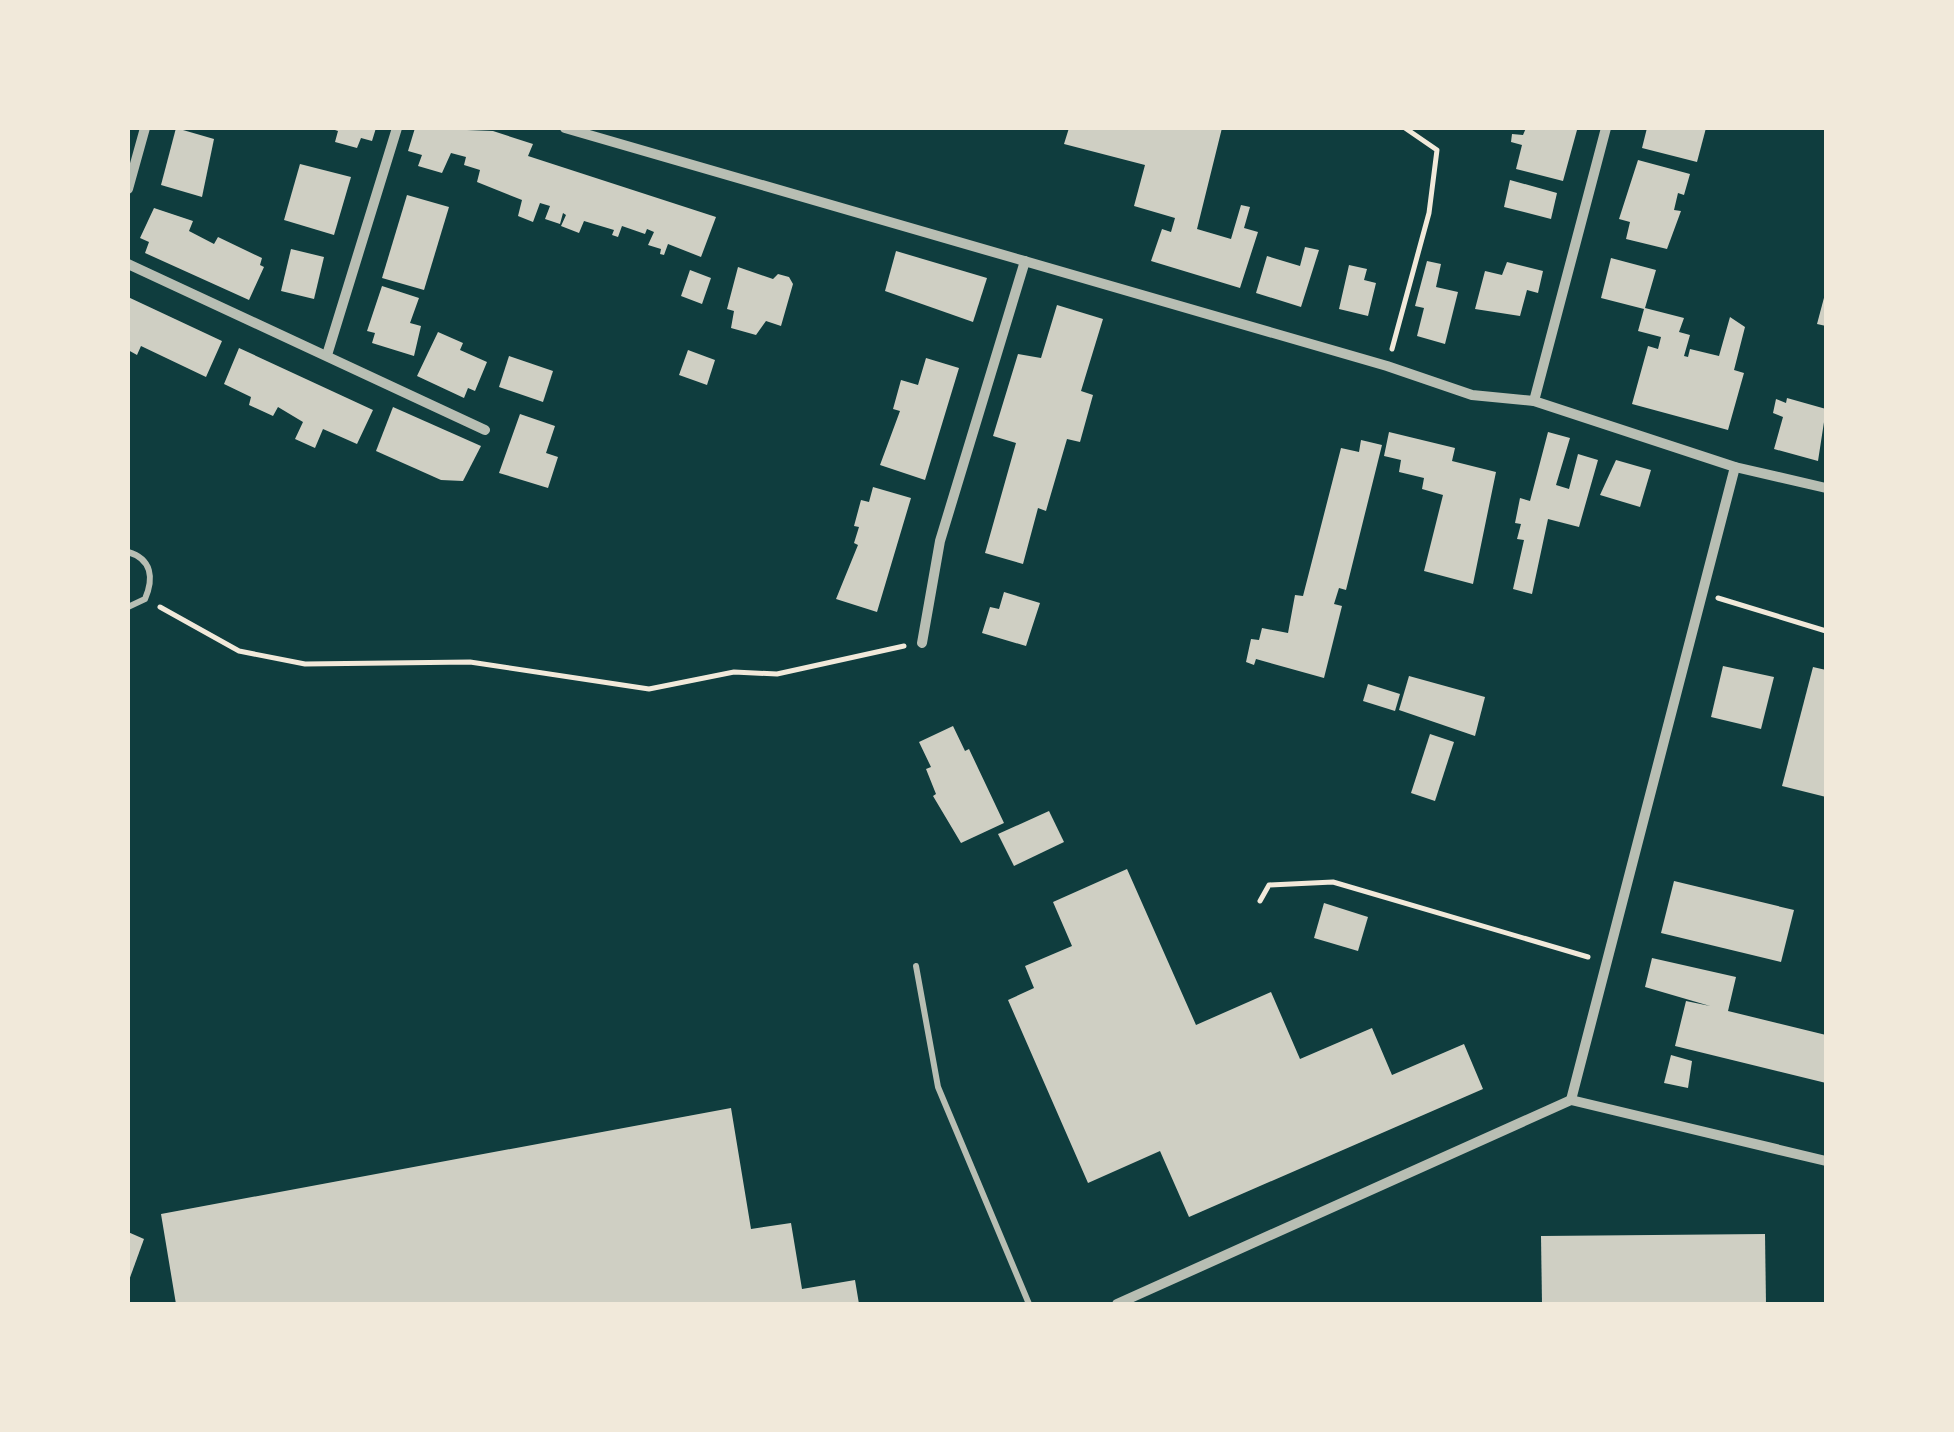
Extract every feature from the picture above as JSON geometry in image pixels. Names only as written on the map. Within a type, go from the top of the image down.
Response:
[{"type":"street","points":[[128,190],[145,128]]},
{"type":"street","points":[[326,355],[397,128]]},
{"type":"street","points":[[565,128],[1387,366],[1472,395],[1534,401],[1735,467],[1826,488]]},
{"type":"street","points":[[1534,401],[1606,128]]},
{"type":"street","points":[[922,642],[940,541],[1025,261]]},
{"type":"street","points":[[128,264],[485,430]]},
{"type":"street","points":[[1571,1100],[1735,467]]},
{"type":"street","points":[[1117,1304],[1571,1100],[1826,1161]]},
{"type":"lane","points":[[128,552],[138,555],[149,568],[151,584],[145,599],[128,607]]},
{"type":"lane","points":[[916,966],[938,1086],[1029,1304]]},
{"type":"path","points":[[1387,366],[1429,213],[1437,150],[1405,128]]},
{"type":"path","points":[[1701,592],[1826,631]]},
{"type":"path","points":[[145,599],[239,652],[305,664],[470,662],[648,689],[734,672],[777,674],[922,642]]},
{"type":"path","points":[[1260,900],[1269,886],[1333,882],[1606,962]]},
{"type":"building","points":[[176,128],[214,139],[202,197],[161,185]]},
{"type":"building","points":[[329,128],[376,128],[372,141],[361,138],[357,148],[335,142],[338,131]]},
{"type":"building","points":[[415,128],[493,131],[533,144],[528,156],[716,217],[701,257],[668,244],[664,255],[660,254],[661,249],[648,245],[654,232],[647,229],[645,234],[622,226],[618,237],[612,235],[614,230],[584,221],[579,233],[561,226],[566,215],[563,213],[560,224],[545,219],[550,206],[540,203],[533,222],[518,216],[522,200],[477,182],[480,170],[464,165],[466,157],[451,153],[442,173],[418,166],[422,155],[408,151]]},
{"type":"building","points":[[1069,128],[1222,128],[1197,229],[1231,239],[1241,205],[1250,207],[1244,228],[1258,232],[1240,288],[1151,261],[1162,229],[1171,232],[1175,218],[1134,206],[1145,165],[1064,144]]},
{"type":"building","points":[[1526,128],[1577,130],[1563,181],[1516,169],[1522,145],[1511,142],[1512,134],[1523,135]]},
{"type":"building","points":[[1647,128],[1706,128],[1697,162],[1642,148]]},
{"type":"building","points":[[1638,160],[1690,174],[1684,195],[1678,193],[1674,210],[1681,211],[1667,249],[1626,239],[1630,222],[1619,219]]},
{"type":"building","points":[[300,164],[351,177],[334,235],[284,220]]},
{"type":"building","points":[[1510,180],[1557,193],[1551,219],[1504,207]]},
{"type":"building","points":[[407,195],[449,207],[424,290],[382,278]]},
{"type":"building","points":[[154,208],[193,221],[189,231],[214,244],[218,237],[262,258],[260,265],[264,267],[249,300],[145,253],[149,242],[140,238]]},
{"type":"building","points":[[1305,247],[1319,250],[1301,307],[1256,293],[1267,256],[1300,266]]},
{"type":"building","points":[[291,249],[324,257],[314,299],[281,291]]},
{"type":"building","points":[[896,251],[987,278],[973,322],[885,291]]},
{"type":"building","points":[[1611,258],[1656,270],[1645,308],[1684,318],[1679,332],[1690,335],[1684,356],[1688,357],[1690,349],[1719,356],[1730,317],[1745,327],[1734,370],[1744,373],[1728,430],[1632,404],[1648,346],[1658,349],[1661,337],[1638,331],[1644,309],[1601,298]]},
{"type":"building","points":[[1427,261],[1441,264],[1436,287],[1458,292],[1445,344],[1417,336],[1424,308],[1415,306]]},
{"type":"building","points":[[1507,262],[1543,271],[1538,293],[1527,290],[1520,316],[1475,309],[1485,271],[1502,275]]},
{"type":"building","points":[[1349,265],[1367,269],[1364,280],[1376,283],[1368,316],[1339,309]]},
{"type":"building","points":[[738,267],[773,279],[778,274],[789,277],[793,284],[781,326],[766,321],[756,335],[731,328],[734,311],[727,309]]},
{"type":"building","points":[[690,270],[711,278],[702,304],[681,296]]},
{"type":"building","points":[[382,286],[419,298],[410,323],[421,326],[414,356],[372,343],[375,333],[367,331]]},
{"type":"building","points":[[1826,294],[1826,326],[1817,324]]},
{"type":"building","points":[[128,297],[222,341],[206,377],[141,346],[137,355],[128,350]]},
{"type":"building","points":[[1057,305],[1103,319],[1081,391],[1093,395],[1080,442],[1067,439],[1046,511],[1038,508],[1023,564],[985,553],[1016,443],[993,436],[1018,354],[1041,358]]},
{"type":"building","points":[[438,332],[463,343],[460,350],[487,362],[475,391],[468,388],[464,398],[417,376]]},
{"type":"building","points":[[239,348],[373,410],[357,444],[323,429],[315,448],[295,439],[303,422],[278,407],[273,416],[249,405],[251,397],[224,384]]},
{"type":"building","points":[[688,350],[715,360],[707,385],[679,375]]},
{"type":"building","points":[[509,356],[553,371],[543,402],[499,387]]},
{"type":"building","points":[[926,358],[959,368],[925,480],[880,465],[900,411],[893,409],[901,380],[918,385]]},
{"type":"building","points":[[1787,398],[1826,409],[1818,461],[1774,449],[1783,417],[1773,413],[1776,399],[1786,403]]},
{"type":"building","points":[[393,407],[481,446],[463,481],[441,480],[376,451]]},
{"type":"building","points":[[520,414],[555,426],[546,453],[558,457],[548,488],[499,473]]},
{"type":"building","points":[[1389,432],[1455,448],[1452,461],[1496,472],[1473,584],[1424,571],[1443,495],[1422,489],[1424,478],[1399,472],[1401,460],[1384,456]]},
{"type":"building","points":[[1548,432],[1570,438],[1556,485],[1569,489],[1578,454],[1598,460],[1579,527],[1548,519],[1532,594],[1513,589],[1524,540],[1517,539],[1521,524],[1515,523],[1520,498],[1530,501]]},
{"type":"building","points":[[1361,440],[1382,445],[1346,590],[1339,588],[1334,604],[1342,606],[1324,678],[1256,659],[1254,665],[1246,662],[1251,639],[1259,640],[1262,628],[1288,633],[1295,595],[1303,596],[1341,448],[1359,452]]},
{"type":"building","points":[[1616,460],[1651,470],[1640,507],[1600,495]]},
{"type":"building","points":[[873,487],[911,498],[877,612],[836,599],[858,545],[854,543],[859,527],[854,526],[861,500],[869,502]]},
{"type":"building","points":[[1004,592],[1040,603],[1026,646],[982,633],[990,607],[999,609]]},
{"type":"building","points":[[1723,666],[1774,677],[1761,729],[1711,717]]},
{"type":"building","points":[[1813,667],[1826,670],[1826,797],[1782,786]]},
{"type":"building","points":[[1409,676],[1485,697],[1475,736],[1399,710]]},
{"type":"building","points":[[1368,684],[1400,694],[1395,711],[1363,701]]},
{"type":"building","points":[[953,726],[965,751],[969,749],[1004,823],[961,843],[933,796],[936,794],[926,769],[931,767],[919,742]]},
{"type":"building","points":[[1430,734],[1454,742],[1435,801],[1411,793]]},
{"type":"building","points":[[1049,811],[1064,842],[1014,866],[998,834]]},
{"type":"building","points":[[1127,869],[1196,1025],[1271,992],[1300,1059],[1372,1028],[1392,1075],[1464,1044],[1483,1089],[1189,1217],[1160,1151],[1088,1183],[1008,1000],[1034,988],[1025,966],[1072,946],[1053,902]]},
{"type":"building","points":[[1674,881],[1794,910],[1781,962],[1661,933]]},
{"type":"building","points":[[1324,903],[1368,917],[1358,951],[1314,938]]},
{"type":"building","points":[[1652,958],[1736,977],[1728,1011],[1826,1035],[1826,1083],[1675,1046],[1686,1001],[1710,1006],[1645,987]]},
{"type":"building","points":[[1671,1055],[1692,1061],[1688,1088],[1664,1083]]},
{"type":"building","points":[[731,1108],[751,1229],[791,1223],[802,1289],[855,1280],[859,1304],[176,1304],[161,1214]]},
{"type":"building","points":[[128,1232],[144,1239],[128,1283]]},
{"type":"building","points":[[1765,1234],[1766,1304],[1542,1304],[1541,1236]]}]
